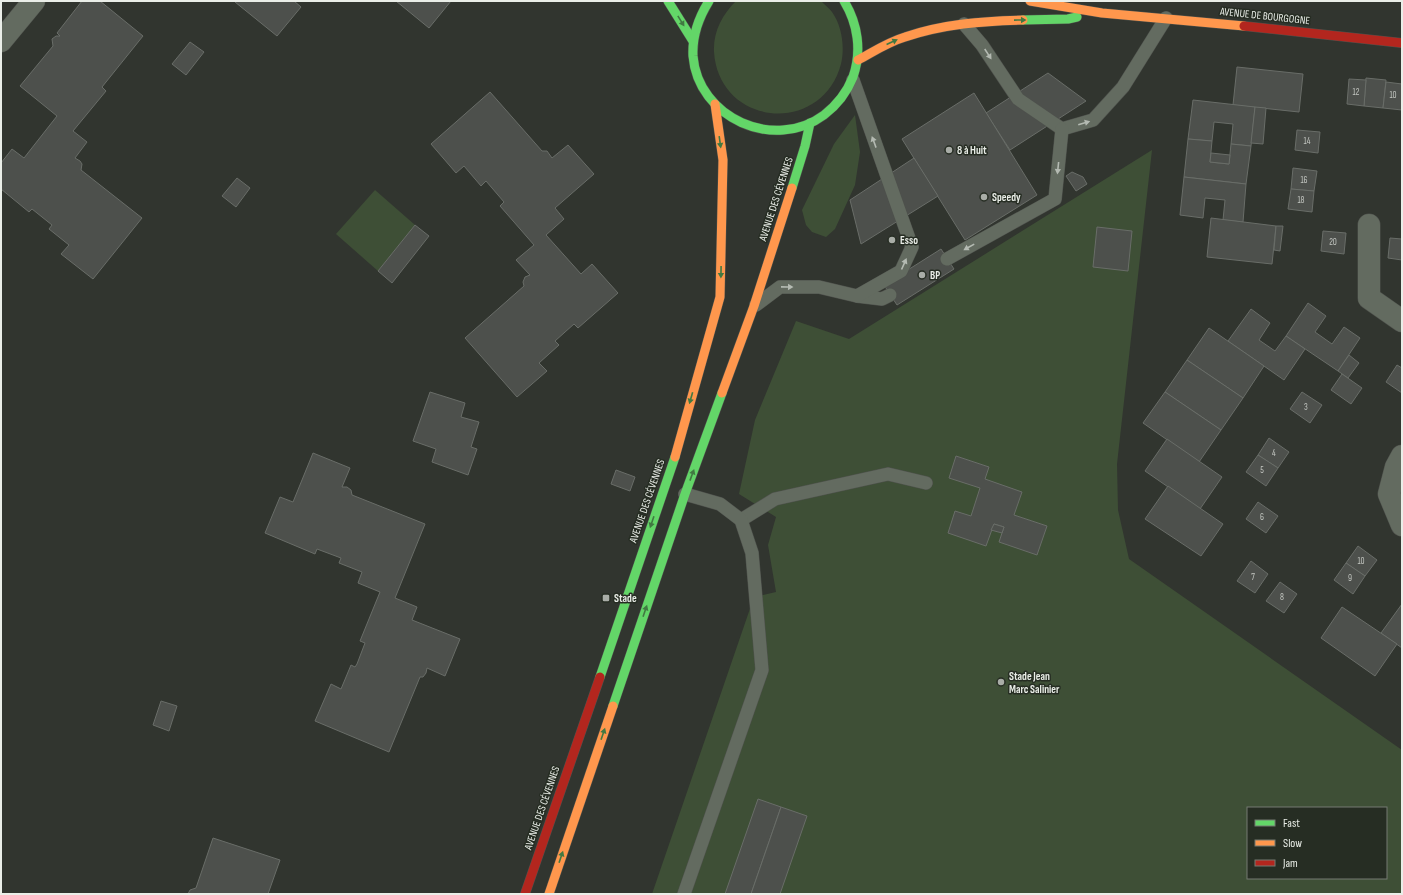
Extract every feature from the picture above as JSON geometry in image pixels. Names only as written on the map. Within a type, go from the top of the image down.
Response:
[{"type":"street","points":[[1,41],[34,1]]},
{"type":"street","points":[[668,1],[693,41]]},
{"type":"street","points":[[708,1],[699,18],[693,41],[694,58],[704,90],[714,104],[735,120],[759,129],[786,131],[810,124],[828,113],[842,98],[853,80],[858,60],[858,40],[854,20],[844,2],[856,1]]},
{"type":"street","name":"AVENUE DE BOURGOGNE","points":[[1030,1],[1102,13],[1166,18],[1402,43]]},
{"type":"street","name":"AVENUE DE BOURGOGNE","points":[[858,60],[904,37],[941,28],[1003,20],[1068,19],[1102,13]]},
{"type":"street","name":"AVENUE DES CÉVENNES","points":[[525,894],[675,458],[720,296],[723,160],[714,104]]},
{"type":"street","name":"AVENUE DES CÉVENNES","points":[[549,894],[684,494],[754,306],[805,146],[810,124]]},
{"type":"street","points":[[1369,225],[1369,298],[1402,321]]},
{"type":"street","points":[[1402,456],[1385,494],[1402,525]]},
{"type":"lane","points":[[964,24],[982,45],[1018,100],[1062,129],[1093,120],[1123,87],[1166,18]]},
{"type":"lane","points":[[853,80],[912,247],[901,270],[858,296]]},
{"type":"lane","points":[[947,259],[1055,199],[1062,129]]},
{"type":"lane","points":[[754,306],[780,287],[819,287],[858,296],[882,299],[890,295]]},
{"type":"lane","points":[[741,520],[775,499],[888,474],[926,483]]},
{"type":"lane","points":[[684,494],[720,504],[741,520],[752,553],[762,670],[684,894]]},
{"type":"green space","points":[[736,1],[821,1],[832,12],[842,37],[843,51],[841,64],[830,87],[814,103],[794,112],[772,113],[751,108],[733,96],[720,77],[714,52],[714,45],[719,24]]},
{"type":"green space","points":[[855,115],[860,152],[855,185],[835,229],[826,237],[812,232],[806,225],[802,210],[834,144]]},
{"type":"green space","name":"Stade Jean Marc Salinier","points":[[1152,150],[1117,464],[1118,510],[1129,559],[1402,750],[1402,894],[652,894],[754,597],[776,592],[768,545],[776,517],[739,494],[755,420],[796,321],[849,339]]},
{"type":"green space","points":[[375,190],[415,225],[378,271],[336,234]]},
{"type":"building","points":[[82,1],[100,1],[143,36],[102,87],[106,91],[73,131],[87,142],[75,158],[82,164],[81,170],[142,218],[93,279],[61,254],[69,245],[49,229],[52,225],[32,209],[29,212],[1,189],[1,163],[12,149],[24,158],[57,116],[20,86],[53,46],[52,39],[56,36],[60,36],[57,33]]},
{"type":"building","points":[[294,1],[301,7],[277,36],[235,2]]},
{"type":"building","points":[[396,1],[451,1],[429,28]]},
{"type":"building","points":[[190,42],[204,52],[186,75],[172,64]]},
{"type":"building","points":[[1237,67],[1303,74],[1299,112],[1233,105]]},
{"type":"building","points":[[1048,73],[1086,101],[1010,150],[986,113]]},
{"type":"building","points":[[1366,78],[1386,80],[1383,108],[1364,106]]},
{"type":"building","points":[[1349,79],[1366,80],[1364,106],[1347,104]]},
{"type":"building","points":[[1386,82],[1402,84],[1402,110],[1383,108]]},
{"type":"building","points":[[490,92],[542,151],[547,151],[552,158],[568,145],[594,174],[555,208],[564,219],[546,235],[581,274],[592,264],[618,293],[578,328],[574,324],[555,341],[559,345],[539,363],[547,371],[517,397],[465,338],[524,286],[523,282],[525,277],[530,275],[516,260],[534,245],[500,206],[504,202],[486,181],[481,186],[464,166],[456,173],[431,144]]},
{"type":"building","points":[[974,93],[1037,195],[965,240],[902,139]]},
{"type":"building","points":[[1193,100],[1255,107],[1251,146],[1231,144],[1233,124],[1214,122],[1212,141],[1188,139]]},
{"type":"building","points":[[1255,107],[1266,108],[1263,144],[1251,143]]},
{"type":"building","points":[[1297,130],[1320,132],[1318,153],[1295,150]]},
{"type":"building","points":[[1188,139],[1212,141],[1210,162],[1229,164],[1231,144],[1251,146],[1246,184],[1184,177]]},
{"type":"building","points":[[1211,153],[1230,155],[1229,164],[1210,162]]},
{"type":"building","points":[[914,158],[938,196],[861,244],[850,200]]},
{"type":"building","points":[[1293,168],[1317,171],[1314,191],[1291,189]]},
{"type":"building","points":[[1072,172],[1083,177],[1087,184],[1076,191],[1066,176]]},
{"type":"building","points":[[1184,177],[1246,184],[1243,222],[1223,220],[1225,200],[1205,198],[1203,218],[1180,215]]},
{"type":"building","points":[[237,178],[250,188],[236,207],[222,196]]},
{"type":"building","points":[[1291,189],[1314,191],[1312,212],[1288,209]]},
{"type":"building","points":[[1211,218],[1276,226],[1272,264],[1207,257]]},
{"type":"building","points":[[415,225],[429,236],[392,283],[378,271]]},
{"type":"building","points":[[1276,226],[1283,226],[1280,251],[1274,250]]},
{"type":"building","points":[[1097,227],[1132,231],[1128,271],[1093,267]]},
{"type":"building","points":[[1323,231],[1346,233],[1344,254],[1321,251]]},
{"type":"building","points":[[1390,238],[1402,239],[1402,260],[1388,258]]},
{"type":"building","name":"BP","points":[[941,249],[954,269],[897,305],[884,285]]},
{"type":"building","points":[[1308,303],[1326,316],[1315,332],[1332,344],[1344,327],[1360,338],[1338,371],[1286,336]]},
{"type":"building","points":[[1251,309],[1270,323],[1259,340],[1275,351],[1286,336],[1305,349],[1284,380],[1228,341]]},
{"type":"building","points":[[1209,328],[1264,366],[1243,398],[1187,360]]},
{"type":"building","points":[[1349,355],[1359,363],[1348,378],[1338,371]]},
{"type":"building","points":[[1187,360],[1243,398],[1221,430],[1165,392]]},
{"type":"building","points":[[1397,365],[1402,368],[1402,393],[1386,382]]},
{"type":"building","points":[[1342,374],[1362,388],[1351,404],[1331,390]]},
{"type":"building","points":[[430,392],[465,403],[461,417],[479,422],[471,447],[477,449],[468,475],[432,462],[436,449],[413,441]]},
{"type":"building","points":[[1165,392],[1221,430],[1199,462],[1143,423]]},
{"type":"building","points":[[1302,392],[1322,405],[1310,423],[1290,409]]},
{"type":"building","points":[[1269,438],[1289,452],[1278,468],[1258,455]]},
{"type":"building","points":[[1167,439],[1222,477],[1200,509],[1145,471]]},
{"type":"building","points":[[313,453],[350,468],[342,487],[347,487],[351,490],[352,495],[425,524],[395,598],[417,607],[412,620],[460,639],[445,676],[427,668],[423,677],[420,677],[389,752],[315,721],[331,684],[341,689],[351,665],[355,667],[357,664],[365,643],[360,641],[380,592],[358,583],[362,572],[339,563],[341,558],[317,549],[315,554],[265,533],[280,497],[293,502]]},
{"type":"building","points":[[1258,455],[1278,468],[1266,486],[1246,472]]},
{"type":"building","points":[[956,456],[989,467],[985,479],[1022,492],[1014,515],[1047,526],[1037,555],[999,542],[1004,527],[994,524],[986,546],[948,533],[955,511],[971,516],[980,488],[949,478]]},
{"type":"building","points":[[616,470],[635,477],[630,491],[611,484]]},
{"type":"building","points":[[1168,486],[1223,524],[1201,556],[1145,519]]},
{"type":"building","points":[[1258,502],[1278,516],[1266,533],[1246,519]]},
{"type":"building","points":[[994,524],[1004,527],[1002,533],[991,530]]},
{"type":"building","points":[[1358,546],[1377,560],[1365,576],[1346,563]]},
{"type":"building","points":[[1251,561],[1268,574],[1255,593],[1237,581]]},
{"type":"building","points":[[1346,563],[1365,576],[1353,594],[1334,580]]},
{"type":"building","points":[[1280,582],[1297,594],[1284,613],[1266,601]]},
{"type":"building","points":[[1402,604],[1402,648],[1381,633]]},
{"type":"building","points":[[1342,607],[1397,644],[1375,676],[1321,638]]},
{"type":"building","points":[[161,701],[177,706],[169,731],[153,725]]},
{"type":"building","points":[[758,799],[781,807],[751,894],[725,894]]},
{"type":"building","points":[[781,807],[807,816],[780,894],[751,894]]},
{"type":"building","points":[[213,838],[280,860],[268,894],[188,894],[190,890],[196,888]]},
{"type":"traffic: fast","points":[[668,1],[693,41]]},
{"type":"traffic: fast","points":[[709,1],[697,27],[694,41],[693,56],[698,78],[709,97],[723,112],[742,123],[762,129],[783,130],[804,126],[824,115],[841,98],[851,83],[856,67],[858,48],[853,19],[844,1]]},
{"type":"traffic: fast","points":[[1023,20],[1068,19],[1077,17]]},
{"type":"traffic: fast","points":[[792,188],[805,146],[810,123]]},
{"type":"traffic: fast","points":[[613,706],[685,494],[722,393]]},
{"type":"traffic: fast","points":[[600,677],[675,457]]},
{"type":"traffic: slow","points":[[1030,1],[1102,13],[1244,26]]},
{"type":"traffic: slow","points":[[858,60],[899,39],[934,29],[978,22],[1023,20]]},
{"type":"traffic: slow","points":[[675,457],[720,297],[723,160],[715,104]]},
{"type":"traffic: slow","points":[[722,393],[754,306],[792,188]]},
{"type":"traffic: slow","points":[[549,894],[613,706]]},
{"type":"traffic: jam","points":[[1244,26],[1402,43]]},
{"type":"traffic: jam","points":[[525,894],[600,677]]},
{"type":"place","name":"8 à Huit","points":[[949,150]]},
{"type":"place","name":"Speedy","points":[[984,197]]},
{"type":"place","name":"Esso","points":[[892,240]]},
{"type":"place","name":"BP","points":[[922,275]]},
{"type":"place","name":"Stade","points":[[606,598]]},
{"type":"place","name":"Stade Jean Marc Salinier","points":[[1001,682]]}]
